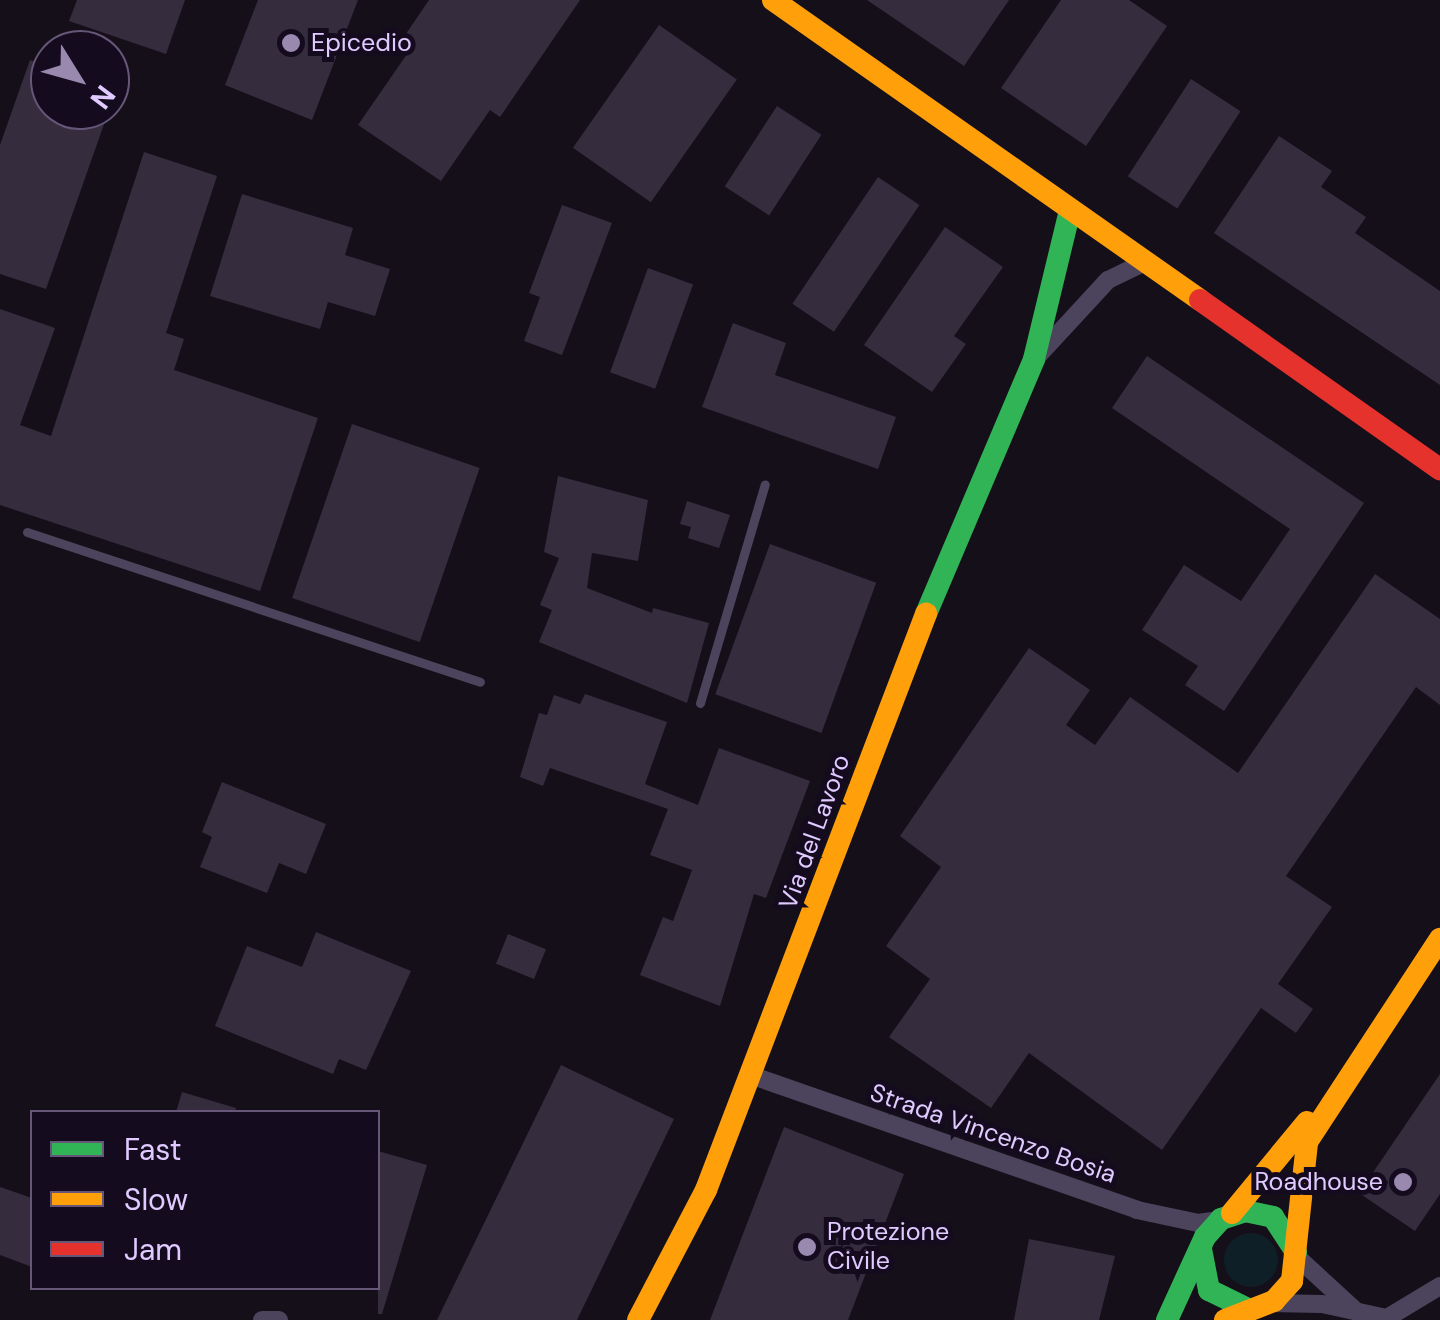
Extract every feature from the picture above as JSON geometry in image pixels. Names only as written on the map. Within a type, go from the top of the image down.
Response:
[{"type":"street","points":[[772,0],[1440,469]]},
{"type":"street","name":"Via del Lavoro","points":[[638,1320],[706,1190],[753,1076],[912,647],[1034,359],[1070,210]]},
{"type":"street","name":"Via del Lavoro","points":[[1034,359],[1108,280],[1144,262]]},
{"type":"street","points":[[1225,1320],[1259,1306],[1292,1281],[1307,1142],[1338,1087],[1440,939]]},
{"type":"street","name":"Strada Vincenzo Bosia","points":[[753,1076],[1137,1210],[1198,1223],[1227,1216]]},
{"type":"street","points":[[1167,1320],[1201,1248],[1338,1087]]},
{"type":"street","points":[[1227,1216],[1273,1217],[1297,1255],[1359,1316]]},
{"type":"street","points":[[1201,1248],[1209,1290],[1259,1306],[1387,1318],[1436,1291]]},
{"type":"street","points":[[1420,1320],[1436,1291]]},
{"type":"street","points":[[262,1320],[279,1320]]},
{"type":"lane","points":[[700,703],[765,484]]},
{"type":"lane","points":[[28,532],[480,682]]},
{"type":"shaded area","points":[[1251,1233],[1270,1241],[1278,1260],[1270,1279],[1251,1287],[1232,1279],[1224,1260],[1232,1241]]},
{"type":"building","points":[[77,0],[185,0],[166,54],[130,42],[130,30],[95,30],[69,21]]},
{"type":"building","name":"Epicedio","points":[[258,0],[358,0],[312,120],[225,85]]},
{"type":"building","points":[[429,0],[580,0],[500,117],[490,110],[441,181],[358,125],[407,54],[397,47]]},
{"type":"building","points":[[867,0],[1009,0],[964,66]]},
{"type":"building","points":[[1061,0],[1129,0],[1167,26],[1086,146],[1001,88]]},
{"type":"building","points":[[659,25],[737,79],[651,202],[573,148]]},
{"type":"building","points":[[30,60],[30,130],[102,130],[46,289],[0,274],[0,145]]},
{"type":"building","points":[[1191,79],[1240,111],[1177,208],[1128,176]]},
{"type":"building","points":[[777,106],[821,135],[769,215],[725,187]]},
{"type":"building","points":[[1279,136],[1332,171],[1321,187],[1366,217],[1355,233],[1440,291],[1440,385],[1214,233]]},
{"type":"building","points":[[144,152],[217,176],[166,333],[184,339],[174,370],[318,418],[260,591],[0,505],[0,309],[55,328],[20,425],[51,436]]},
{"type":"building","points":[[878,177],[919,205],[834,332],[792,304]]},
{"type":"building","points":[[242,194],[353,228],[345,255],[390,269],[375,316],[328,302],[320,329],[210,296]]},
{"type":"building","points":[[562,205],[612,223],[562,355],[524,341],[540,297],[529,293]]},
{"type":"building","points":[[945,227],[1003,267],[954,336],[966,344],[932,392],[864,345]]},
{"type":"building","points":[[648,268],[693,284],[655,389],[610,372]]},
{"type":"building","points":[[733,323],[786,343],[775,375],[896,417],[878,469],[702,407]]},
{"type":"building","points":[[1147,356],[1364,503],[1224,711],[1185,685],[1198,666],[1142,630],[1184,565],[1241,601],[1290,529],[1112,408]]},
{"type":"building","points":[[352,424],[480,468],[420,642],[292,598]]},
{"type":"building","points":[[558,476],[648,500],[638,561],[592,553],[587,588],[652,613],[653,608],[709,623],[687,703],[539,642],[552,610],[540,605],[559,558],[544,552]]},
{"type":"building","points":[[687,501],[730,515],[719,548],[688,538],[691,527],[680,524]]},
{"type":"building","points":[[770,544],[876,583],[821,733],[715,694]]},
{"type":"building","points":[[1375,574],[1440,619],[1440,705],[1416,687],[1286,876],[1332,907],[1278,984],[1313,1009],[1296,1033],[1261,1008],[1162,1150],[1029,1053],[991,1108],[889,1037],[930,979],[886,946],[941,867],[900,836],[1029,648],[1090,690],[1066,725],[1095,745],[1130,697],[1238,773]]},
{"type":"building","points":[[585,694],[667,722],[645,784],[698,805],[719,748],[810,781],[766,898],[754,894],[720,1006],[640,975],[663,917],[673,921],[692,870],[650,855],[668,809],[550,768],[543,786],[520,777],[539,713],[547,715],[554,695],[580,704]]},
{"type":"building","points":[[222,782],[326,824],[306,874],[279,863],[267,893],[200,867],[212,837],[202,832]]},
{"type":"building","points":[[316,932],[411,971],[366,1070],[339,1059],[333,1074],[215,1026],[247,946],[302,967]]},
{"type":"building","points":[[508,934],[546,949],[534,979],[496,964]]},
{"type":"building","points":[[561,1065],[674,1119],[577,1320],[437,1320]]},
{"type":"building","name":"Roadhouse","points":[[1440,1074],[1440,1194],[1415,1231],[1359,1193]]},
{"type":"building","points":[[182,1092],[236,1108],[236,1110],[177,1110]]},
{"type":"building","name":"Protezione Civile","points":[[784,1127],[904,1174],[848,1320],[710,1320]]},
{"type":"building","points":[[380,1152],[427,1165],[382,1314],[378,1314]]},
{"type":"building","points":[[0,1187],[30,1197],[30,1266],[0,1255]]},
{"type":"building","points":[[1029,1239],[1115,1256],[1099,1320],[1014,1320]]},
{"type":"traffic: fast","points":[[926,614],[1034,359],[1070,210]]},
{"type":"traffic: fast","points":[[1167,1320],[1205,1237],[1221,1219],[1245,1211],[1273,1217],[1296,1252]]},
{"type":"traffic: fast","points":[[1201,1249],[1209,1290],[1248,1309]]},
{"type":"traffic: slow","points":[[773,0],[1200,300]]},
{"type":"traffic: slow","points":[[638,1320],[706,1190],[926,614]]},
{"type":"traffic: slow","points":[[1225,1320],[1274,1301],[1292,1281],[1307,1142],[1440,939]]},
{"type":"traffic: slow","points":[[1232,1213],[1307,1122]]},
{"type":"traffic: jam","points":[[1200,300],[1440,469]]},
{"type":"place","name":"Epicedio","points":[[291,43]]},
{"type":"place","name":"Roadhouse","points":[[1403,1182]]},
{"type":"place","name":"Protezione Civile","points":[[807,1247]]}]
